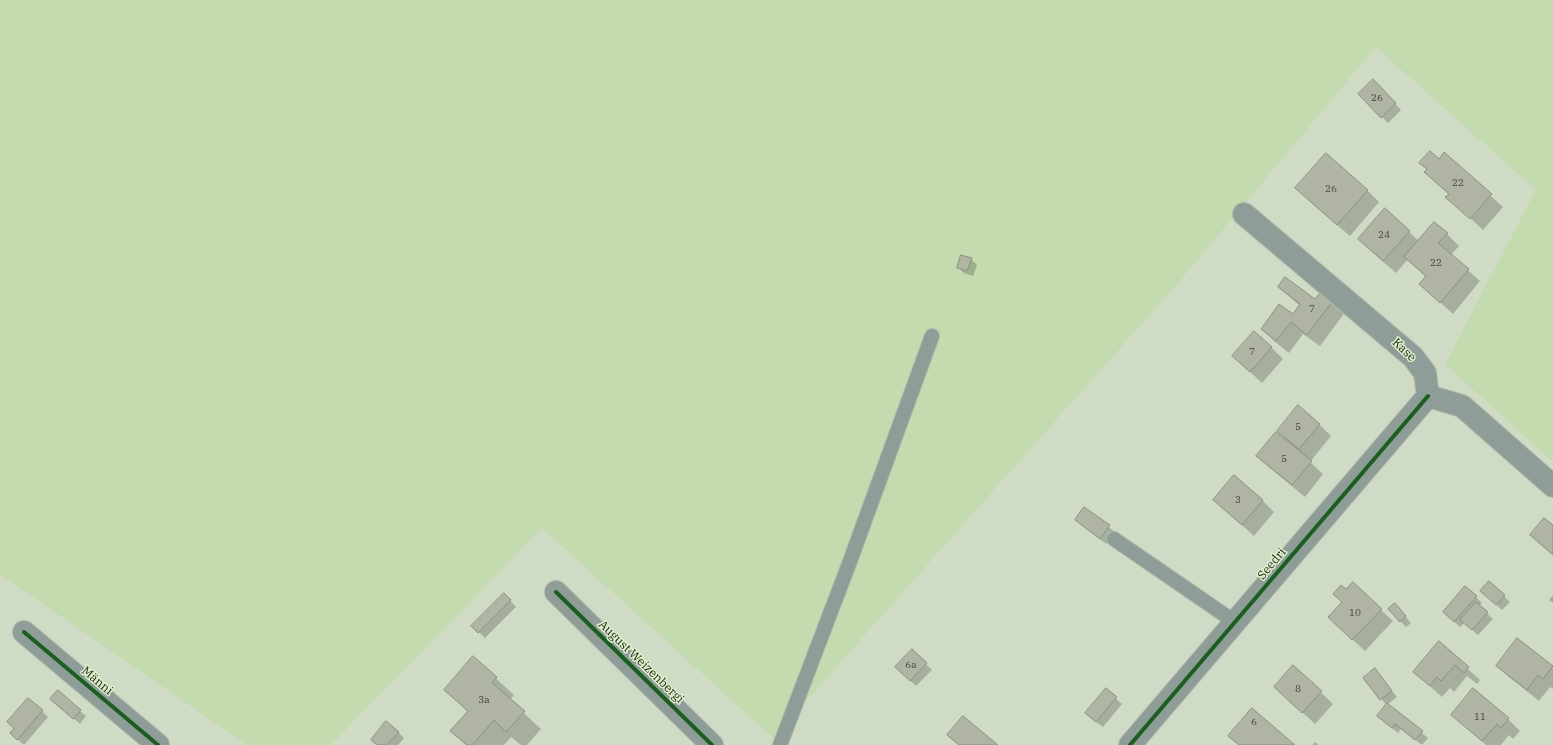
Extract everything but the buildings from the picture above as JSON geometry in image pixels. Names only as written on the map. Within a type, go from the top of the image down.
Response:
[{"type":"street","name":"Kase","points":[[1244,214],[1413,357],[1425,373],[1428,396]]},
{"type":"street","points":[[1428,396],[1462,406],[1553,486]]},
{"type":"street","name":"Seedri","points":[[1130,745],[1428,396]]},
{"type":"street","name":"August Weizenbergi","points":[[556,592],[712,745]]},
{"type":"street","name":"Männi","points":[[24,632],[158,745]]},
{"type":"lane","points":[[780,745],[849,564],[932,336]]},
{"type":"lane","points":[[1114,538],[1235,622]]},
{"type":"green space","points":[[0,0],[1553,0],[1553,462],[1445,364],[1536,190],[1376,47],[1178,283],[773,738],[542,528],[331,745],[247,745],[1,575],[0,577]]},
{"type":"cycle path","points":[[1130,745],[1428,396]]},
{"type":"cycle path","points":[[556,592],[712,745]]},
{"type":"cycle path","points":[[24,632],[158,745]]}]
